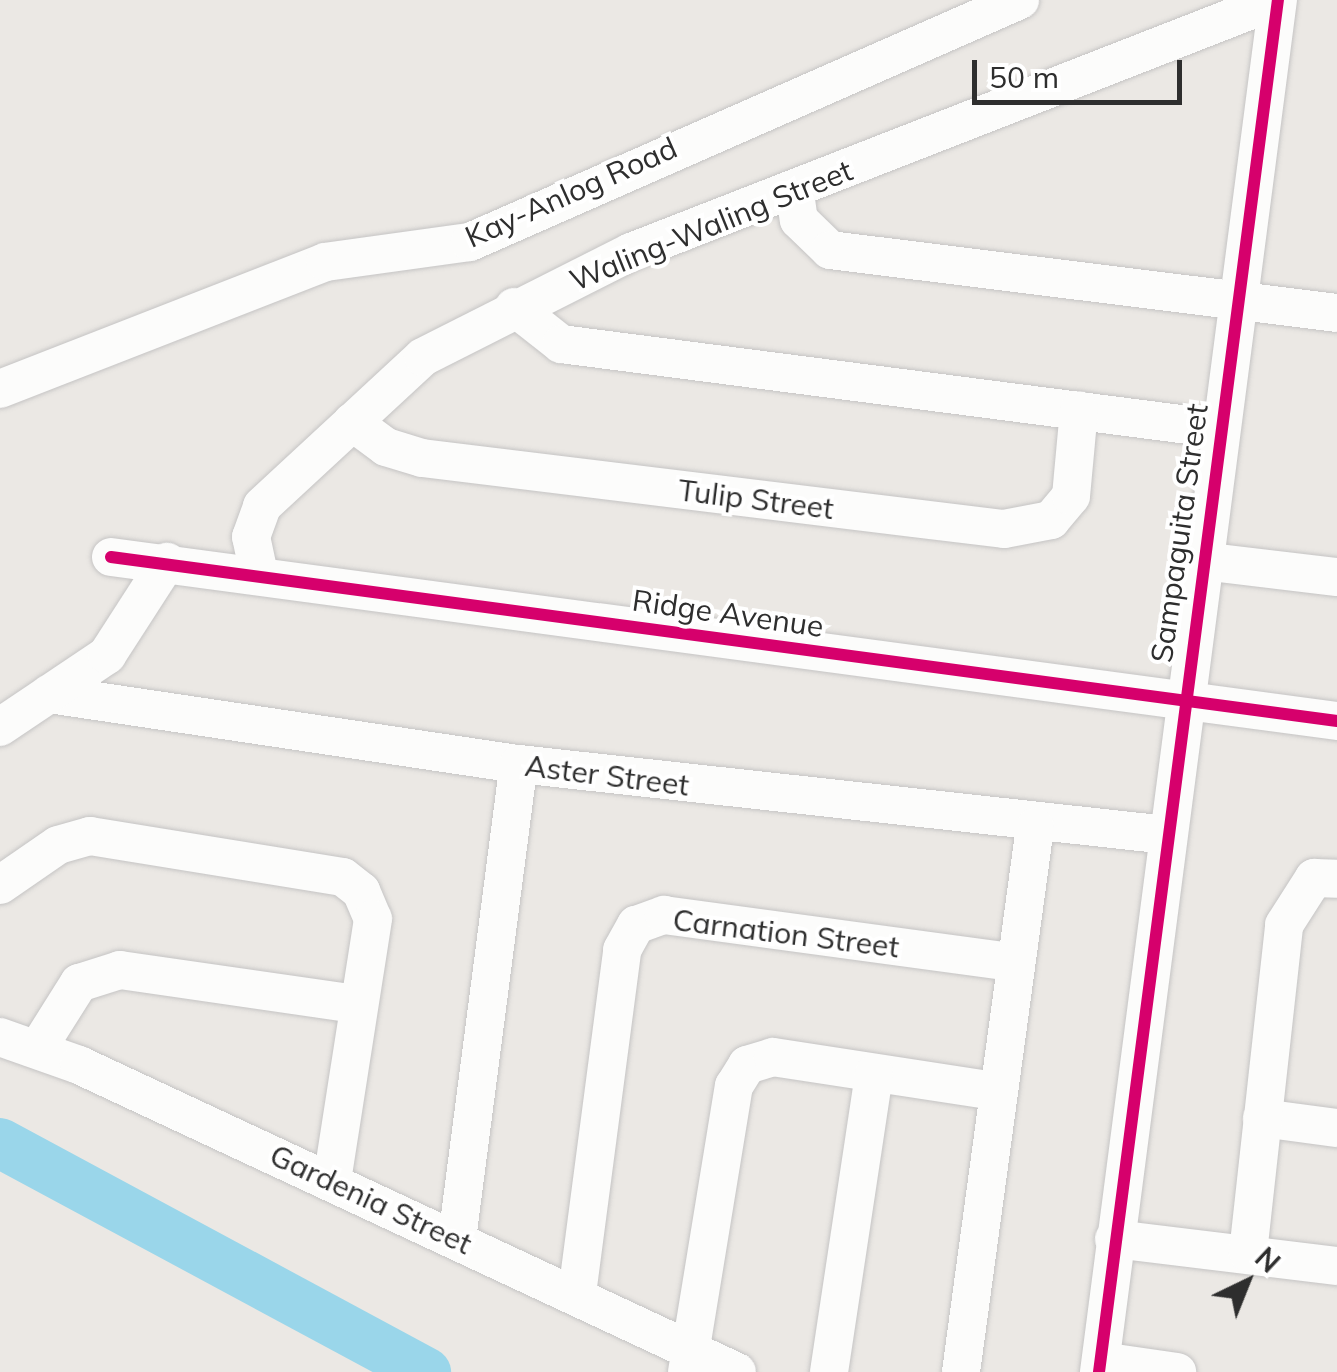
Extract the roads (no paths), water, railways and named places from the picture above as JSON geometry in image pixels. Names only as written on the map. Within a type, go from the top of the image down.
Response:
[{"type":"street","name":"Kay-Anlog Road","points":[[0,389],[325,262],[470,242],[1020,0]]},
{"type":"street","name":"Waling-Waling Street","points":[[260,574],[253,518],[423,357],[514,307],[630,252],[795,193],[1277,0]]},
{"type":"street","name":"Sampaguita Street","points":[[1100,1367],[1234,297],[1277,0]]},
{"type":"street","points":[[795,193],[799,220],[830,250],[1234,297],[1337,314]]},
{"type":"street","points":[[514,307],[561,344],[1219,428]]},
{"type":"street","name":"Tulip Street","points":[[352,422],[386,448],[422,458],[1004,529],[1050,520],[1071,496],[1079,410]]},
{"type":"street","name":"Ridge Avenue","points":[[111,556],[1337,722]]},
{"type":"street","points":[[1202,561],[1336,570]]},
{"type":"street","points":[[0,728],[107,656],[167,562]]},
{"type":"street","name":"Aster Street","points":[[49,694],[518,764],[1035,827],[1167,834]]},
{"type":"street","points":[[457,1239],[518,764]]},
{"type":"street","points":[[961,1372],[995,1091],[1035,827]]},
{"type":"street","points":[[0,885],[58,845],[90,836],[343,877],[373,919],[332,1181]]},
{"type":"street","points":[[1248,1253],[1284,926],[1314,878],[1337,879]]},
{"type":"street","name":"Carnation Street","points":[[577,1294],[622,950],[636,925],[664,915],[1013,962]]},
{"type":"street","points":[[38,1048],[79,982],[120,970],[357,1004]]},
{"type":"street","name":"Gardenia Street","points":[[0,1037],[38,1048],[577,1294],[691,1361],[737,1372]]},
{"type":"street","points":[[691,1361],[734,1086],[747,1065],[773,1057],[995,1091]]},
{"type":"street","points":[[829,1372],[874,1073]]},
{"type":"street","points":[[1262,1118],[1337,1128]]},
{"type":"street","points":[[1114,1239],[1337,1266]]},
{"type":"street","points":[[1100,1367],[1177,1372]]},
{"type":"waterway","points":[[0,1143],[426,1372]]}]
